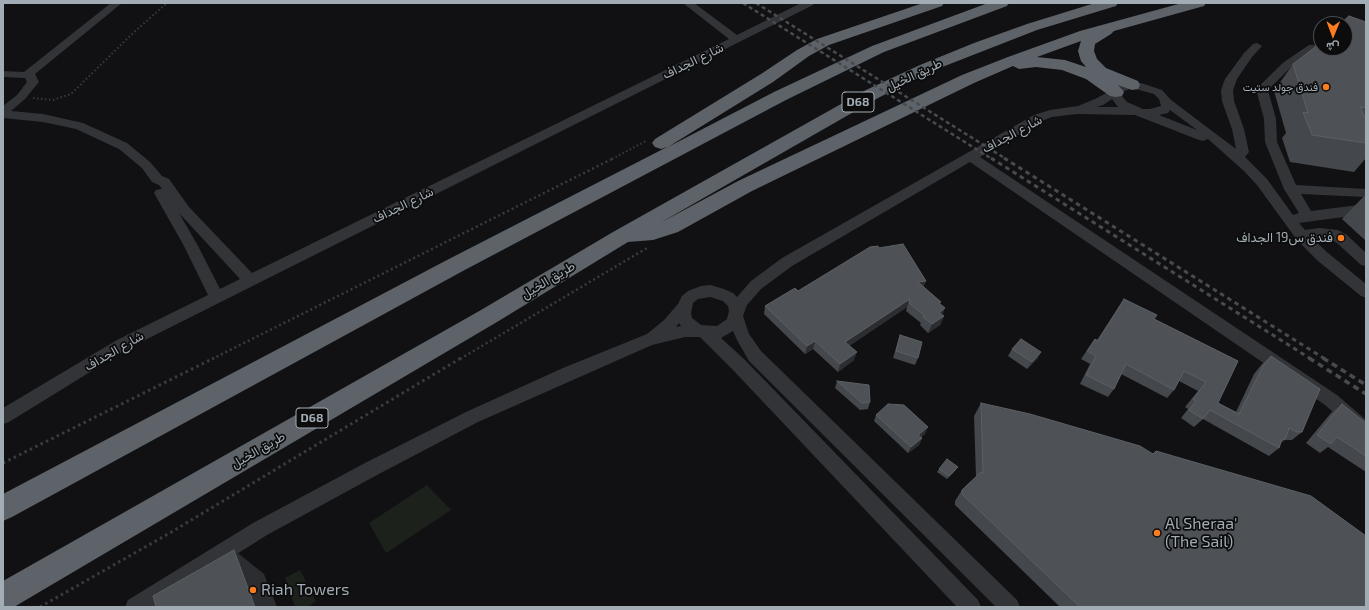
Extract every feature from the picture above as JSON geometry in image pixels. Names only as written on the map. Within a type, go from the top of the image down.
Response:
[{"type":"highway","points":[[860,29],[902,12],[913,3]]},
{"type":"highway","points":[[610,184],[657,146],[768,78],[803,53],[829,40],[937,3]]},
{"type":"highway","points":[[3,508],[610,184],[836,68],[926,30],[1002,3]]},
{"type":"highway","name":"طريق الخيل","points":[[3,597],[489,316],[620,237],[872,94],[980,46],[1032,27],[1111,3]]},
{"type":"highway","points":[[620,237],[653,233],[671,227],[745,186],[968,79],[1047,47],[1120,24],[1199,3]]},
{"type":"highway","points":[[1120,24],[1094,37],[1087,43],[1086,52],[1089,61],[1100,71],[1132,85]]},
{"type":"highway","points":[[968,79],[1023,63],[1050,63],[1079,70],[1092,75],[1116,92]]},
{"type":"street","points":[[3,74],[28,75],[117,3]]},
{"type":"street","points":[[688,3],[715,23],[739,38]]},
{"type":"street","name":"شارع الجداف","points":[[3,418],[111,351],[216,297],[809,3]]},
{"type":"street","points":[[715,23],[741,30],[757,29]]},
{"type":"street","points":[[715,23],[721,34],[722,46]]},
{"type":"street","points":[[1237,156],[1243,152],[1238,129],[1228,101],[1227,90],[1231,79],[1248,55],[1257,46]]},
{"type":"street","points":[[1308,216],[1291,189],[1272,142],[1270,120],[1262,89],[1288,64],[1313,47]]},
{"type":"street","points":[[3,113],[33,82],[31,77],[28,75]]},
{"type":"street","points":[[1132,85],[1141,86],[1158,92],[1167,102],[1237,156],[1262,182],[1302,236],[1323,258],[1366,292]]},
{"type":"street","name":"شارع الجداف","points":[[1077,110],[1099,102],[1116,92],[1119,88],[1132,85]]},
{"type":"street","points":[[1116,92],[1116,96],[1123,105],[1199,135],[1237,156]]},
{"type":"street","points":[[1139,112],[1158,113],[1167,107],[1167,102]]},
{"type":"street","name":"شارع الجداف","points":[[737,314],[748,293],[764,278],[787,262],[1038,118],[1050,114],[1077,110],[1139,112]]},
{"type":"street","points":[[3,113],[62,122],[95,132],[110,139],[135,155],[157,179],[164,182],[184,210],[250,281]]},
{"type":"street","points":[[970,156],[1331,400],[1366,430]]},
{"type":"street","points":[[157,179],[157,186],[191,246],[216,297]]},
{"type":"street","points":[[1291,189],[1366,193]]},
{"type":"street","points":[[1289,219],[1366,209]]},
{"type":"street","points":[[1302,236],[1319,233],[1333,234],[1342,239],[1366,261]]},
{"type":"street","name":"شارع الجداف","points":[[719,293],[742,287],[764,278]]},
{"type":"street","points":[[971,607],[738,364],[701,332],[690,326],[685,320],[683,314],[687,300],[693,295],[710,291],[719,293],[731,300],[734,303],[742,336],[755,356],[1010,607]]},
{"type":"street","points":[[649,339],[669,324],[684,307]]},
{"type":"street","points":[[135,607],[260,530],[371,469],[472,417],[649,339],[673,333],[721,332],[733,323],[737,314]]},
{"type":"path","points":[[20,97],[53,100],[71,94],[132,34],[167,3]]},
{"type":"path","points":[[3,463],[598,166],[651,138]]},
{"type":"path","points":[[40,607],[168,534],[648,248]]},
{"type":"shaded area","points":[[427,485],[451,510],[386,553],[369,523]]},
{"type":"shaded area","points":[[300,570],[316,601],[308,607],[295,607],[285,578]]},
{"type":"building","points":[[1353,17],[1366,22],[1366,108],[1360,107],[1366,120],[1366,143],[1312,135],[1303,112],[1308,113],[1293,64],[1313,49],[1313,56],[1353,56]]},
{"type":"building","points":[[903,244],[926,281],[918,282],[941,302],[939,303],[945,308],[939,313],[944,316],[932,324],[909,303],[910,299],[845,342],[857,352],[840,364],[815,341],[807,346],[765,306],[795,288],[798,291],[870,247],[878,246],[879,248]]},
{"type":"building","points":[[1124,299],[1157,315],[1154,319],[1238,361],[1218,403],[1239,414],[1263,366],[1271,356],[1320,389],[1302,432],[1297,432],[1289,428],[1285,440],[1282,439],[1279,448],[1210,410],[1203,419],[1189,410],[1196,401],[1193,399],[1206,382],[1184,371],[1174,390],[1126,364],[1114,389],[1086,375],[1096,356],[1087,351],[1095,339],[1098,341]]},
{"type":"building","points":[[900,335],[922,342],[918,358],[896,351]]},
{"type":"building","points":[[1021,339],[1041,352],[1032,362],[1012,349]]},
{"type":"building","points":[[837,381],[869,385],[870,402],[862,403]]},
{"type":"building","name":"Al Sheraa' (The Sail)","points":[[981,403],[1030,414],[1140,446],[1153,454],[1156,451],[1311,496],[1366,536],[1366,607],[1080,607],[962,494],[962,490],[981,472],[983,473]]},
{"type":"building","points":[[888,404],[904,405],[928,427],[918,435],[922,438],[911,447],[876,415]]},
{"type":"building","points":[[1342,404],[1366,423],[1366,456],[1337,437],[1331,444],[1317,435]]},
{"type":"building","points":[[947,459],[958,467],[949,476],[939,469]]},
{"type":"building","points":[[234,550],[255,607],[156,607],[153,596]]},
{"type":"railway","points":[[743,3],[992,159]]},
{"type":"railway","points":[[756,3],[1006,159]]},
{"type":"railway","points":[[991,158],[1311,359]]},
{"type":"railway","points":[[1004,158],[1325,359]]},
{"type":"railway","points":[[1309,358],[1366,394]]},
{"type":"railway","points":[[1323,358],[1366,385]]},
{"type":"place","name":"فندق جولد ستيت","points":[[1326,87]]},
{"type":"place","name":"فندق س19 الجداف","points":[[1341,238]]},
{"type":"place","name":"Al Sheraa' (The Sail)","points":[[1157,533]]},
{"type":"place","name":"Riah Towers","points":[[253,590]]}]
